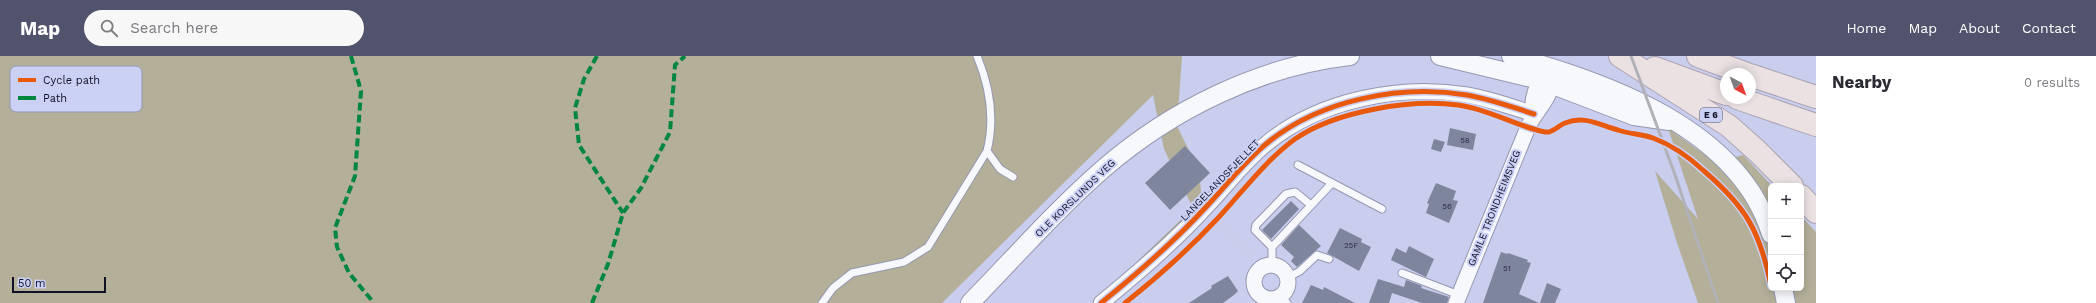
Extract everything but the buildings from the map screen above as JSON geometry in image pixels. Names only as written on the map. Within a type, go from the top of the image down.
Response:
[{"type":"highway","name":"E 6","points":[[1620,56],[1729,126],[1757,150],[1789,183]]},
{"type":"highway","name":"E 6","points":[[1626,56],[1720,92]]},
{"type":"highway","points":[[1698,56],[1731,68]]},
{"type":"highway","points":[[1756,77],[1816,97]]},
{"type":"highway","points":[[1755,104],[1816,125]]},
{"type":"highway","points":[[1804,199],[1816,212]]},
{"type":"street","name":"OLE KORSLUNDS VEG","points":[[970,303],[1103,170],[1156,130],[1209,99],[1261,76],[1290,68],[1350,56]]},
{"type":"street","points":[[1440,56],[1548,78]]},
{"type":"street","points":[[1511,56],[1548,78],[1634,116],[1673,122],[1708,144],[1736,171],[1756,197],[1768,227]]},
{"type":"street","name":"GAMLE TRONDHEIMSVEG","points":[[1458,299],[1534,114],[1542,108],[1548,78]]},
{"type":"street","name":"LANGELANDSFJELLET","points":[[1101,303],[1170,244],[1267,143],[1311,116],[1330,108],[1368,98],[1407,93],[1439,93],[1492,100],[1534,114]]},
{"type":"street","points":[[1266,267],[1282,269],[1287,278],[1287,288],[1284,299],[1275,298],[1261,300],[1254,284],[1254,279],[1266,267]]},
{"type":"street","points":[[1784,291],[1786,303]]},
{"type":"lane","points":[[822,303],[833,288],[852,273],[904,262],[928,246],[987,151],[991,137],[989,93],[977,56]]},
{"type":"lane","points":[[987,151],[1000,169],[1013,177]]},
{"type":"lane","points":[[1298,165],[1382,209]]},
{"type":"lane","points":[[1266,267],[1272,247],[1332,183]]},
{"type":"lane","points":[[1272,247],[1255,230],[1256,225],[1286,194],[1295,192],[1311,205]]},
{"type":"lane","points":[[1287,278],[1300,271],[1317,255],[1329,259]]},
{"type":"lane","points":[[1402,273],[1458,299]]},
{"type":"path","points":[[1211,224],[1222,213]]},
{"type":"path","points":[[1217,219],[1266,267]]},
{"type":"shaded area","points":[[0,56],[1182,56],[1177,126],[1199,171],[1203,212],[1094,303],[1193,208],[1164,149],[1153,95],[942,303],[0,303]]},
{"type":"shaded area","points":[[1668,128],[1716,163],[1743,155],[1769,183],[1768,291],[1804,291],[1804,219],[1816,232],[1816,303],[1698,303],[1677,243],[1655,171],[1698,219]]},
{"type":"railway","points":[[1631,56],[1674,172],[1718,303]]},
{"type":"marked path","points":[[351,56],[361,91],[355,176],[335,228],[337,247],[349,273],[374,303]]},
{"type":"marked path","points":[[597,56],[584,79],[575,108],[579,145],[623,213]]},
{"type":"marked path","points":[[592,303],[608,264],[623,213],[641,188],[670,132],[675,65],[685,56]]},
{"type":"cycle path","points":[[1101,303],[1142,269],[1181,233],[1258,151],[1287,129],[1310,116],[1335,106],[1361,99],[1388,94],[1415,92],[1441,92],[1467,95],[1493,101],[1534,114]]},
{"type":"cycle path","points":[[1125,303],[1162,273],[1208,229],[1274,156],[1295,139],[1312,129],[1352,114],[1374,109],[1418,104],[1458,105],[1469,107],[1545,132],[1549,132],[1572,121],[1586,120],[1622,131],[1649,137],[1667,144],[1686,156],[1731,196],[1749,221],[1756,235],[1768,272]]}]
